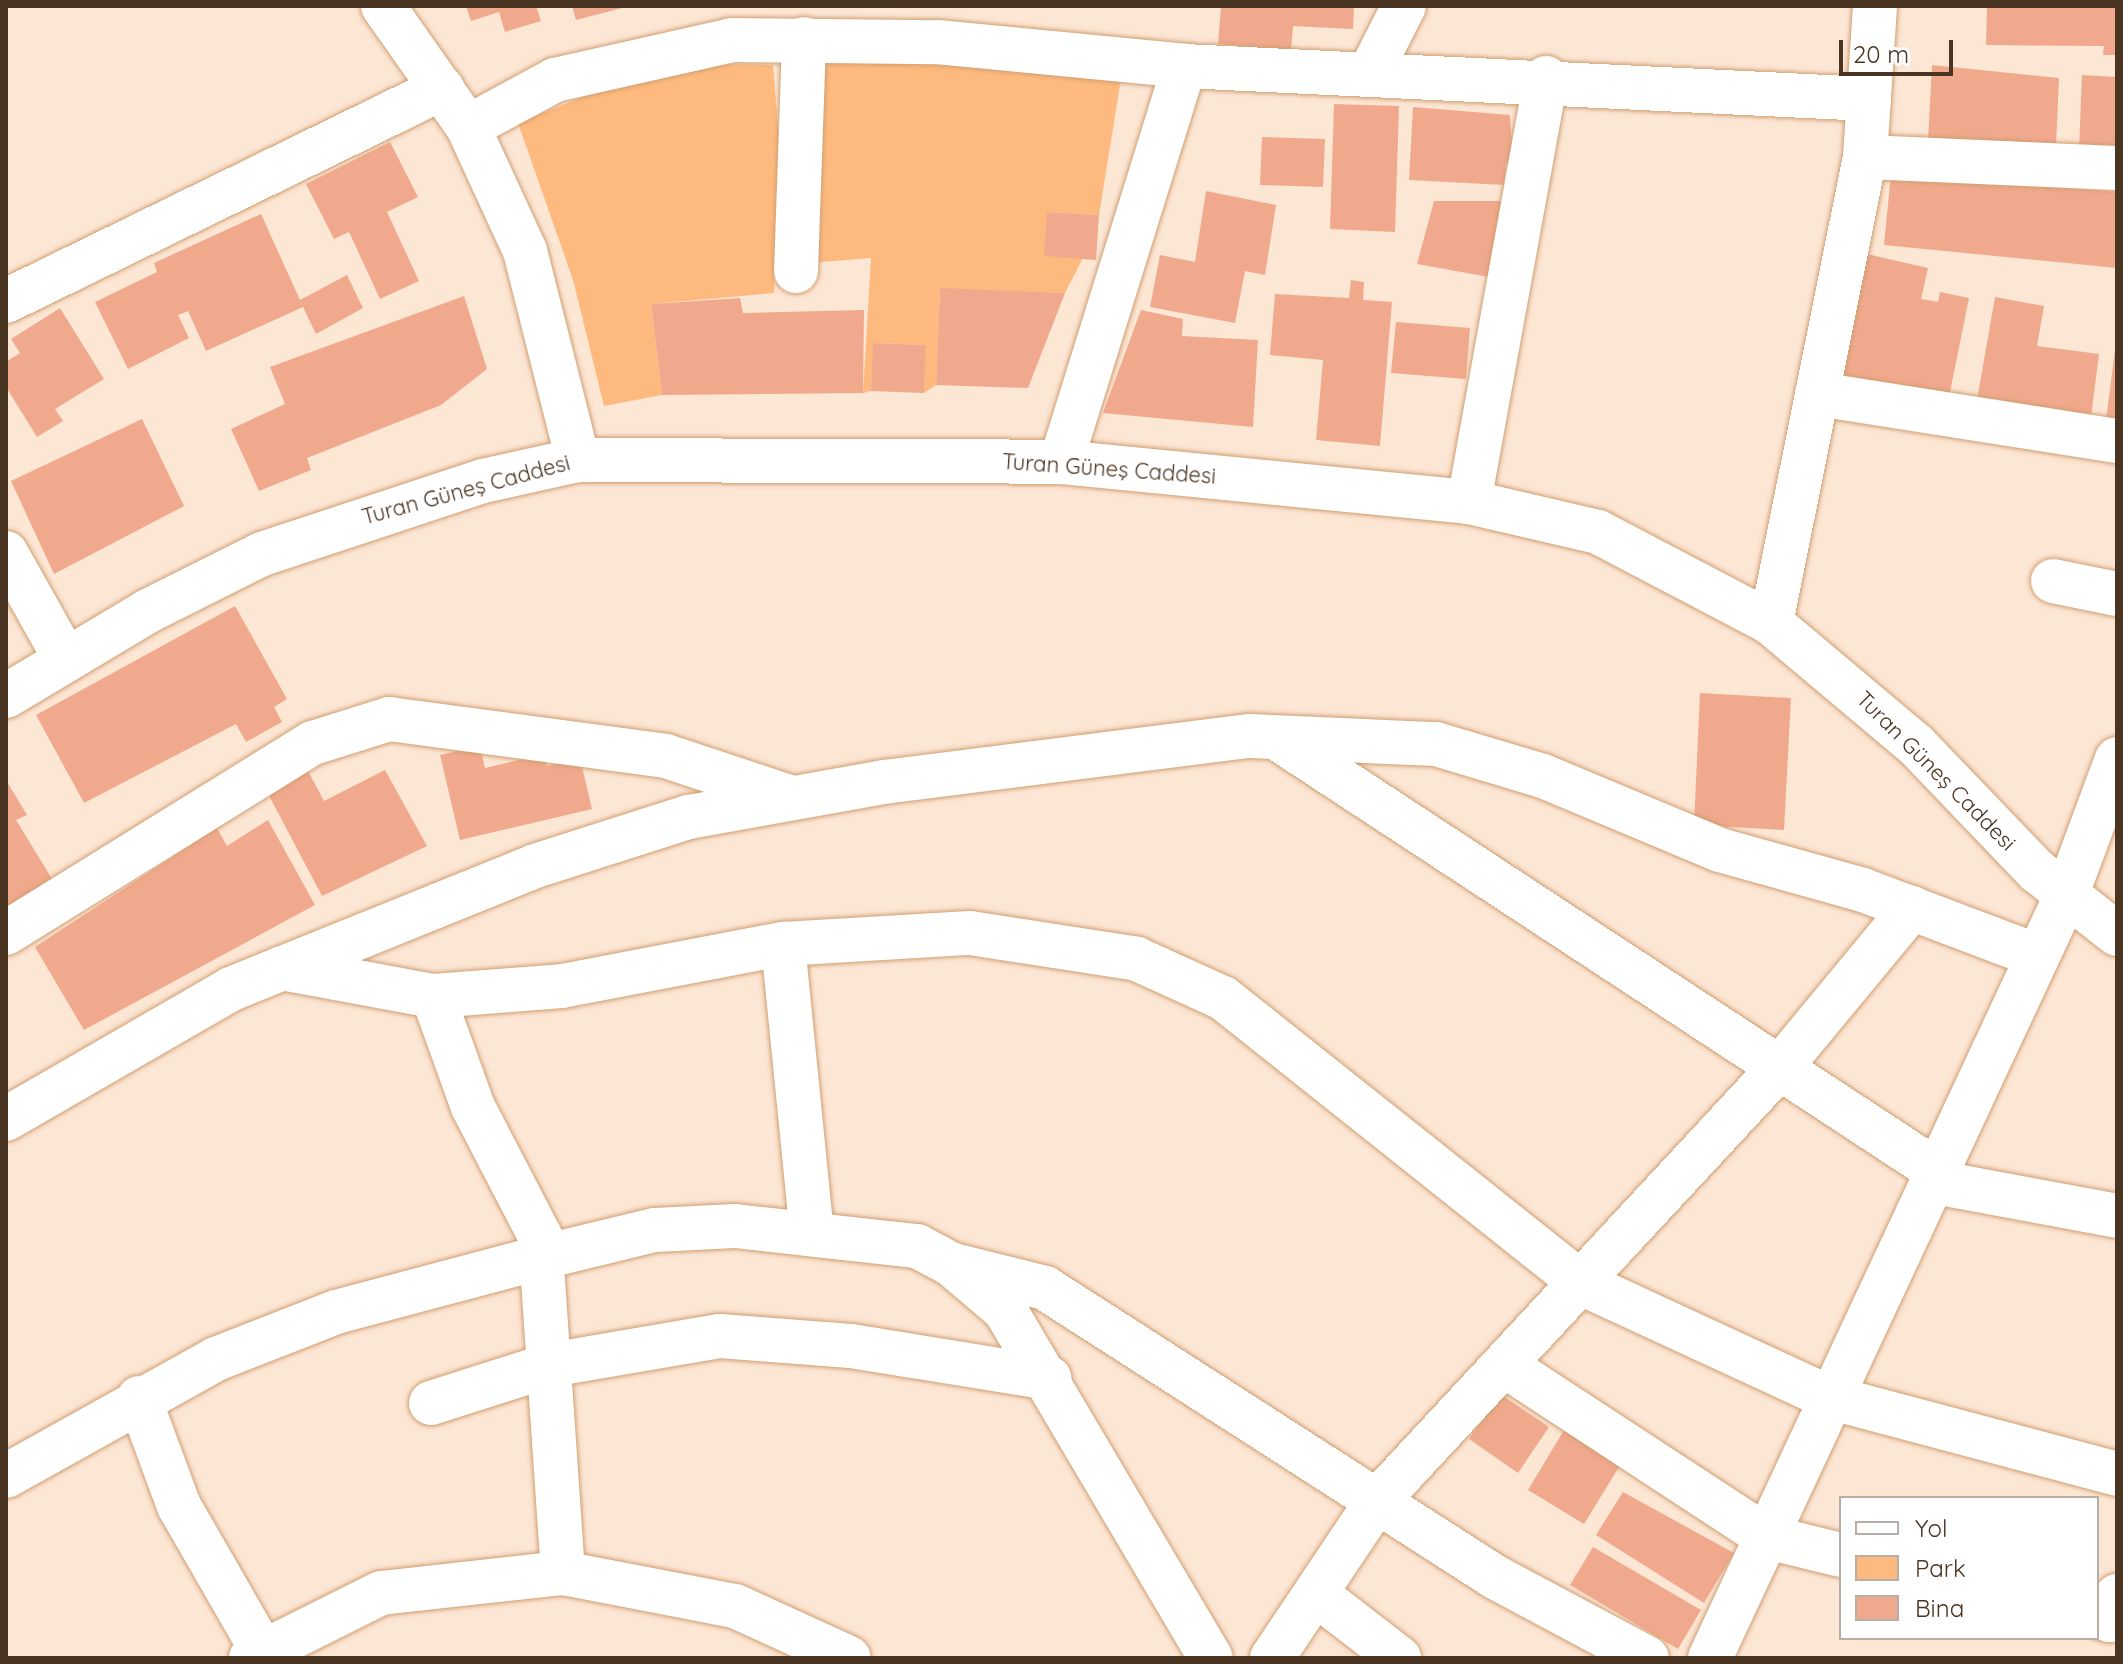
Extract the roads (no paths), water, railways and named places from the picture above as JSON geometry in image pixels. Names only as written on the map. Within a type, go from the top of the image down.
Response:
[{"type":"street","points":[[383,6],[468,127],[525,251],[578,460]]},
{"type":"street","points":[[1370,73],[1404,6]]},
{"type":"street","points":[[1771,623],[1865,157],[1875,6]]},
{"type":"street","points":[[468,127],[555,80],[638,57],[732,40],[804,39],[938,24],[1184,66],[1546,78],[1869,99]]},
{"type":"street","points":[[796,271],[804,39]]},
{"type":"street","points":[[1061,462],[1184,66]]},
{"type":"street","points":[[1469,502],[1546,78]]},
{"type":"street","points":[[6,301],[442,88]]},
{"type":"street","points":[[1865,157],[2117,168]]},
{"type":"street","points":[[1817,394],[2117,441]]},
{"type":"street","name":"Turan Güneş Caddesi","points":[[6,696],[65,658],[262,554],[483,481],[578,460],[1061,462],[1469,502],[1598,532],[1771,623],[1916,745],[2066,896],[2117,934]]},
{"type":"street","points":[[6,553],[65,658]]},
{"type":"street","points":[[2053,581],[2117,594]]},
{"type":"street","points":[[6,933],[313,743],[389,719],[666,756],[792,798]]},
{"type":"street","points":[[8,1122],[231,989],[535,866],[689,817],[792,798],[1276,738],[1436,744],[1543,776],[1720,850],[1912,908],[2035,955]]},
{"type":"street","points":[[1276,738],[1782,1065],[1935,1176],[2117,1216]]},
{"type":"street","points":[[1710,1658],[1828,1397],[1935,1176],[2035,955],[2066,896],[2117,759]]},
{"type":"street","points":[[1272,1658],[1377,1501],[1782,1065],[1912,908]]},
{"type":"street","points":[[282,968],[390,994],[433,996],[562,986],[783,944],[970,933],[1137,959],[1223,998],[1581,1283],[1828,1397],[2117,1474]]},
{"type":"street","points":[[783,944],[812,1232]]},
{"type":"street","points":[[433,996],[451,1055],[540,1236],[563,1573]]},
{"type":"street","points":[[6,1476],[139,1398],[336,1312],[543,1257],[655,1230],[812,1232],[917,1246],[951,1264],[1005,1310],[1049,1378],[1211,1658]]},
{"type":"street","points":[[951,1264],[1045,1288],[1495,1577],[1647,1658]]},
{"type":"street","points":[[431,1403],[550,1365],[720,1336],[851,1346],[1049,1378]]},
{"type":"street","points":[[1504,1365],[1767,1537],[1839,1555]]},
{"type":"street","points":[[139,1398],[179,1506],[257,1655],[381,1593],[563,1573],[735,1606],[849,1658]]},
{"type":"street","points":[[1316,1594],[1399,1658]]},
{"type":"street","points":[[2099,1617],[2110,1620],[2117,1596]]}]
